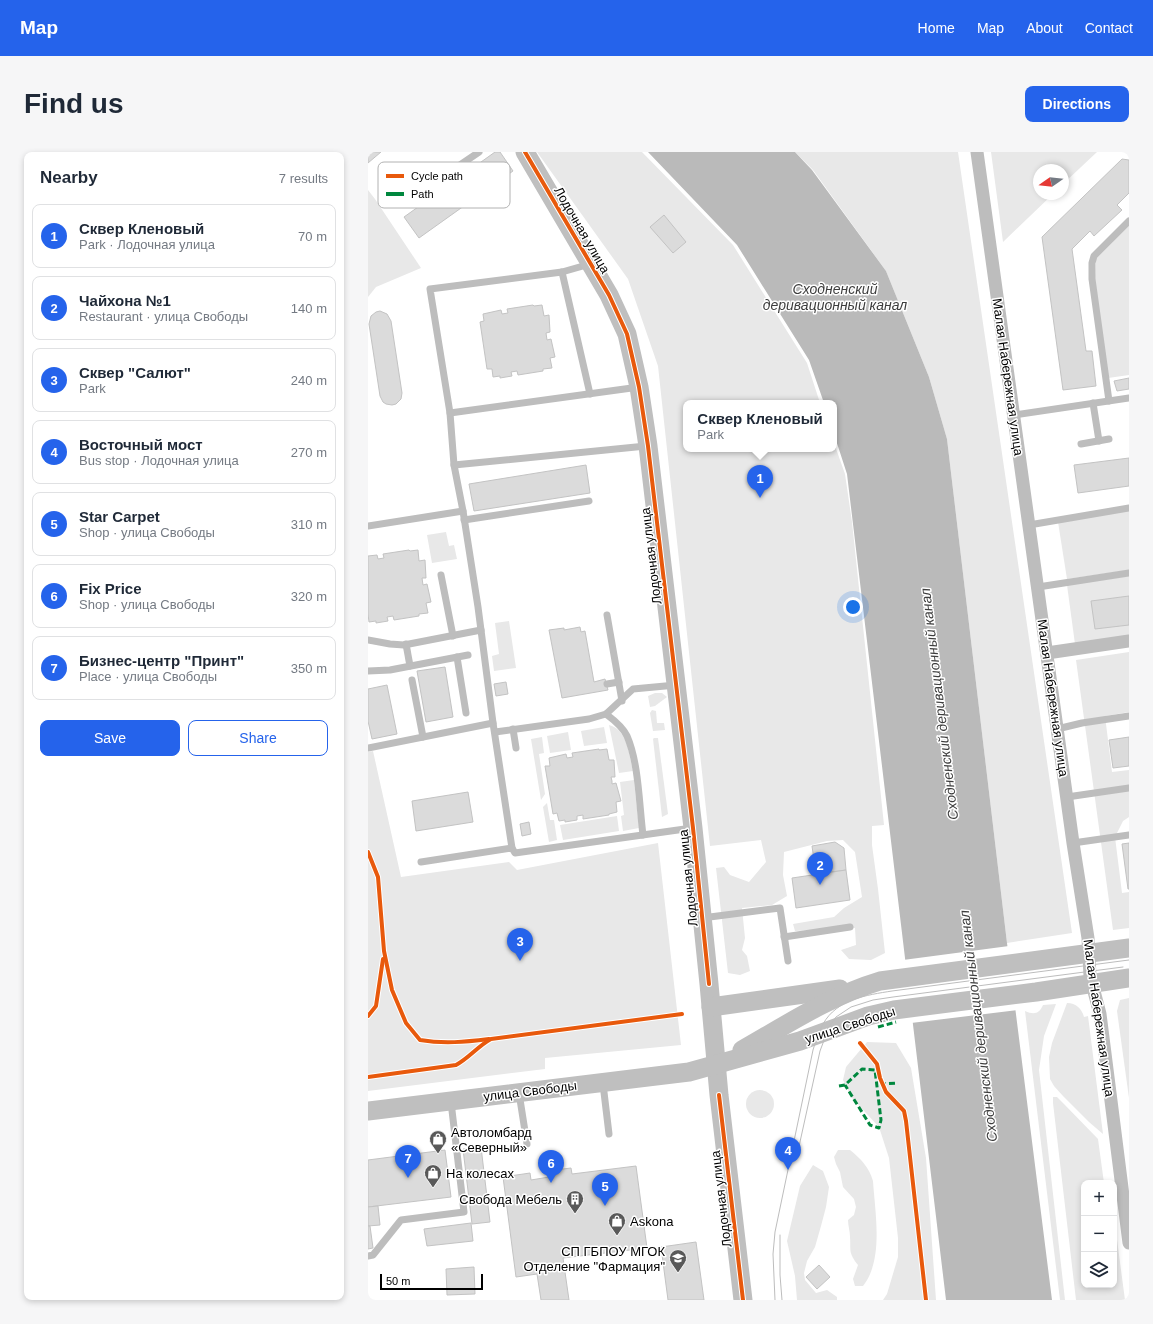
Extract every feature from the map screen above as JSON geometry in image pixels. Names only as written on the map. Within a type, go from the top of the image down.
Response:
[{"type":"street","name":"Лодочная улица","points":[[525,152],[609,295],[627,334],[639,387],[648,446],[693,828],[716,1065],[743,1300]]},
{"type":"street","name":"Малая Набережная улица","points":[[977,152],[1092,983],[1100,1014],[1125,1175],[1129,1243]]},
{"type":"street","points":[[1046,653],[1129,641]]},
{"type":"street","name":"улица Свободы","points":[[716,1065],[822,1004],[865,986],[890,979],[1129,948]]},
{"type":"street","name":"улица Свободы","points":[[368,1111],[689,1072],[800,1041],[868,1016],[894,1010],[1036,992],[1129,978]]},
{"type":"street","name":"улица Свободы","points":[[711,1007],[865,986]]},
{"type":"lane","points":[[464,162],[479,152]]},
{"type":"lane","points":[[1108,401],[1092,279],[1092,263],[1094,256],[1129,221]]},
{"type":"lane","points":[[590,264],[562,272],[430,289],[450,413],[454,465],[463,511],[512,848],[516,853],[693,828]]},
{"type":"lane","points":[[562,272],[590,394]]},
{"type":"lane","points":[[450,413],[639,387]]},
{"type":"lane","points":[[1014,415],[1129,398]]},
{"type":"lane","points":[[1093,403],[1099,441]]},
{"type":"lane","points":[[1081,444],[1109,439]]},
{"type":"lane","points":[[454,465],[648,446]]},
{"type":"lane","points":[[464,520],[589,501]]},
{"type":"lane","points":[[1029,525],[1129,508]]},
{"type":"lane","points":[[368,526],[463,511]]},
{"type":"lane","points":[[1038,587],[1129,573]]},
{"type":"lane","points":[[441,575],[453,636]]},
{"type":"lane","points":[[607,615],[622,701]]},
{"type":"lane","points":[[368,640],[390,644],[406,644],[481,630]]},
{"type":"lane","points":[[406,644],[410,666]]},
{"type":"lane","points":[[368,671],[390,670],[468,655]]},
{"type":"lane","points":[[457,657],[466,713]]},
{"type":"lane","points":[[412,680],[423,737]]},
{"type":"lane","points":[[606,684],[619,682]]},
{"type":"lane","points":[[494,732],[589,719],[606,714],[633,690],[676,685]]},
{"type":"lane","points":[[606,714],[618,724],[627,735],[634,760],[642,835]]},
{"type":"lane","points":[[1057,729],[1082,723],[1129,716]]},
{"type":"lane","points":[[368,748],[493,723]]},
{"type":"lane","points":[[513,729],[516,748]]},
{"type":"lane","points":[[1067,797],[1129,788]]},
{"type":"lane","points":[[1073,843],[1129,835]]},
{"type":"lane","points":[[421,862],[512,848]]},
{"type":"lane","points":[[702,918],[780,908],[788,961]]},
{"type":"lane","points":[[784,937],[850,927]]},
{"type":"lane","points":[[602,1082],[609,1134]]},
{"type":"lane","points":[[519,1092],[527,1144]]},
{"type":"lane","points":[[368,1256],[373,1255],[400,1220],[464,1212],[450,1100]]},
{"type":"shaded area","points":[[537,152],[642,152],[733,245],[807,363],[819,400],[683,400],[683,452],[837,451],[845,474],[852,522],[884,825],[872,826],[872,845],[885,953],[871,960],[849,959],[841,950],[856,945],[855,928],[795,931],[793,924],[834,917],[844,908],[862,897],[855,852],[843,840],[827,841],[784,852],[783,875],[787,896],[772,905],[742,908],[745,938],[742,950],[747,956],[750,971],[740,975],[728,973],[716,868],[724,867],[730,875],[749,882],[766,862],[761,840],[710,846],[658,366],[628,279]]},
{"type":"shaded area","points":[[795,152],[958,152],[1072,933],[1007,943],[947,439],[929,377],[886,271],[813,170]]},
{"type":"shaded area","points":[[991,152],[1097,152],[1069,178],[1069,164],[1033,164],[1033,200],[1047,200],[1003,242]]},
{"type":"shaded area","points":[[368,190],[378,204],[378,208],[381,208],[421,268],[376,287],[368,297]]},
{"type":"shaded area","points":[[1129,226],[1129,375],[1108,378],[1095,279],[1096,259]]},
{"type":"shaded area","points":[[1129,510],[1129,570],[1067,579],[1058,522]]},
{"type":"shaded area","points":[[446,532],[449,546],[454,545],[457,559],[432,563],[427,535]]},
{"type":"shaded area","points":[[1129,576],[1129,638],[1075,644],[1067,585]]},
{"type":"shaded area","points":[[509,621],[516,668],[494,671],[492,656],[499,654],[495,623]]},
{"type":"shaded area","points":[[1129,652],[1129,712],[1105,716],[1112,772],[1129,770],[1129,817],[1123,821],[1115,837],[1122,893],[1129,892],[1129,928],[1113,930],[1076,660]]},
{"type":"shaded area","points":[[655,693],[662,693],[667,697],[655,706],[650,707],[648,696]]},
{"type":"shaded area","points":[[652,710],[656,711],[657,723],[664,723],[665,730],[653,731],[650,713]]},
{"type":"shaded area","points":[[609,725],[620,732],[624,738],[629,751],[633,771],[619,773]]},
{"type":"shaded area","points":[[604,727],[607,743],[584,746],[581,731]]},
{"type":"shaded area","points":[[568,732],[571,750],[550,753],[547,736]]},
{"type":"shaded area","points":[[542,737],[544,753],[539,754],[545,794],[541,800],[531,739]]},
{"type":"shaded area","points":[[658,738],[668,814],[662,817],[653,739]]},
{"type":"shaded area","points":[[373,751],[401,877],[509,862],[517,870],[658,843],[681,1045],[545,1058],[545,1069],[368,1091],[368,752]]},
{"type":"shaded area","points":[[634,780],[639,828],[623,831],[621,816],[624,815],[620,782]]},
{"type":"shaded area","points":[[547,803],[550,820],[554,820],[557,840],[549,842],[543,807]]},
{"type":"shaded area","points":[[617,816],[619,831],[563,840],[560,825]]},
{"type":"shaded area","points":[[1129,998],[1129,1098],[1117,1011],[1120,1000]]},
{"type":"shaded area","points":[[1067,1003],[1078,1007],[1082,1011],[1084,1017],[1088,1016],[1103,1134],[1063,1096],[1050,1079],[1049,1057],[1052,1043]]},
{"type":"shaded area","points":[[1056,1004],[1044,1036],[1039,1070],[1065,1300],[1060,1300],[1025,1011],[1036,1013],[1043,1005]]},
{"type":"shaded area","points":[[867,1042],[896,1043],[911,1068],[926,1158],[936,1300],[883,1300],[887,1294],[898,1257],[898,1238],[889,1158],[879,1127],[852,1098],[843,1080],[846,1067]]},
{"type":"shaded area","points":[[760,1090],[770,1094],[774,1104],[770,1114],[760,1118],[750,1114],[746,1104],[750,1094]]},
{"type":"shaded area","points":[[1053,1097],[1057,1097],[1098,1139],[1104,1180],[1081,1180],[1081,1288],[1117,1288],[1117,1240],[1125,1300],[1076,1300]]},
{"type":"shaded area","points":[[838,1150],[850,1150],[854,1153],[867,1167],[873,1181],[877,1235],[876,1250],[870,1275],[863,1286],[855,1286],[853,1279],[858,1265],[851,1251],[848,1220],[854,1215],[856,1207],[854,1199],[843,1187],[840,1172],[834,1157]]},
{"type":"shaded area","points":[[813,1165],[823,1171],[829,1187],[826,1207],[815,1247],[807,1261],[804,1273],[805,1280],[816,1293],[827,1290],[837,1297],[837,1300],[797,1300],[795,1276],[787,1241],[800,1186]]},
{"type":"water","name":"Сходненский деривационный канал","points":[[648,152],[795,152],[812,170],[886,271],[929,377],[947,439],[1007,943],[1052,1300],[946,1300],[847,474],[837,443],[837,400],[823,400],[809,360],[737,245]]},
{"type":"pier","points":[[1009,946],[1018,1010],[911,1023],[903,960]]},
{"type":"building","points":[[368,152],[381,152],[368,163]]},
{"type":"building","points":[[495,152],[500,152],[507,162],[481,162]]},
{"type":"building","points":[[1122,159],[1129,160],[1129,193],[1117,205],[1122,210],[1094,236],[1090,231],[1072,249],[1086,351],[1092,351],[1096,386],[1063,390],[1042,237]]},
{"type":"building","points":[[417,208],[461,208],[419,238],[404,217]]},
{"type":"building","points":[[664,215],[686,242],[673,253],[650,227]]},
{"type":"building","points":[[542,305],[544,316],[549,315],[550,332],[546,333],[547,340],[551,339],[555,357],[550,358],[552,368],[518,375],[517,371],[511,372],[512,376],[500,378],[500,376],[493,377],[492,369],[487,369],[480,322],[484,321],[483,314],[501,310],[502,314],[508,313],[507,309]]},
{"type":"building","points":[[380,311],[387,314],[391,321],[402,393],[401,399],[396,404],[392,405],[383,402],[380,396],[369,324],[371,316]]},
{"type":"building","points":[[1129,378],[1129,389],[1117,391],[1114,381]]},
{"type":"building","points":[[1129,458],[1129,486],[1078,493],[1074,465]]},
{"type":"building","points":[[586,465],[590,493],[474,511],[469,484]]},
{"type":"building","points":[[418,550],[419,561],[425,560],[426,578],[422,578],[423,585],[427,584],[431,602],[426,603],[428,613],[394,620],[393,616],[387,617],[388,621],[376,623],[376,621],[369,622],[368,556],[377,555],[378,559],[384,558],[383,554]]},
{"type":"building","points":[[1129,596],[1129,625],[1095,629],[1091,601]]},
{"type":"building","points":[[580,627],[581,632],[585,631],[594,682],[605,679],[608,690],[562,698],[549,630],[564,628],[564,630]]},
{"type":"building","points":[[445,667],[453,717],[426,722],[417,671]]},
{"type":"building","points":[[506,682],[508,694],[496,696],[494,684]]},
{"type":"building","points":[[387,685],[397,734],[372,739],[368,721],[368,689]]},
{"type":"building","points":[[1129,737],[1129,766],[1113,768],[1109,740]]},
{"type":"building","points":[[607,749],[609,760],[614,760],[615,777],[611,777],[612,784],[616,783],[621,801],[616,802],[617,812],[609,815],[583,819],[583,815],[577,816],[577,820],[565,822],[565,820],[559,821],[557,813],[553,814],[545,766],[550,766],[549,758],[566,754],[567,758],[573,757],[572,753]]},
{"type":"building","points":[[468,792],[473,822],[416,831],[412,801]]},
{"type":"building","points":[[529,822],[531,834],[522,836],[520,824]]},
{"type":"building","points":[[835,842],[844,848],[846,870],[816,874],[812,846]]},
{"type":"building","points":[[1129,843],[1129,889],[1128,889],[1122,844]]},
{"type":"building","points":[[846,870],[850,900],[796,908],[792,878]]},
{"type":"building","points":[[481,1147],[490,1222],[472,1224],[463,1149]]},
{"type":"building","points":[[445,1150],[451,1197],[368,1207],[368,1160]]},
{"type":"building","name":"Свобода Мебель","points":[[636,1166],[647,1248],[563,1258],[569,1300],[541,1300],[537,1274],[516,1277],[503,1177],[530,1173],[531,1180],[555,1176],[555,1170],[571,1168],[572,1174]]},
{"type":"building","points":[[378,1206],[380,1225],[368,1226],[368,1207]]},
{"type":"building","points":[[471,1223],[473,1241],[427,1246],[424,1229]]},
{"type":"building","points":[[368,1226],[370,1226],[373,1248],[368,1249]]},
{"type":"building","name":"СП ГБПОУ МГОК Отделение \"Фармация\"","points":[[696,1242],[704,1300],[668,1300],[661,1247]]},
{"type":"building","points":[[819,1265],[830,1277],[817,1289],[806,1277]]},
{"type":"building","points":[[474,1267],[475,1294],[447,1295],[446,1269]]},
{"type":"tram line","points":[[775,1300],[773,1254],[775,1232],[813,1050],[823,1024],[836,1009],[853,1000],[873,994],[1129,960]]},
{"type":"tram line","points":[[798,1151],[820,1051],[829,1027],[836,1017],[851,1007],[873,1000],[893,997],[1123,967]]},
{"type":"tram line","points":[[780,1235],[780,1275],[782,1300]]},
{"type":"marked path","points":[[878,1027],[896,1022]]},
{"type":"marked path","points":[[839,1086],[845,1085],[862,1069],[875,1070],[881,1120],[879,1128],[870,1125],[845,1085]]},
{"type":"marked path","points":[[880,1084],[898,1083]]},
{"type":"cycle path","points":[[525,152],[609,295],[627,334],[639,387],[648,446],[693,828],[709,984]]},
{"type":"cycle path","points":[[368,852],[378,877],[384,951],[392,990],[406,1023],[420,1040],[454,1042],[489,1039]]},
{"type":"cycle path","points":[[368,1016],[376,1006],[383,959]]},
{"type":"cycle path","points":[[368,1077],[456,1065],[491,1039],[682,1014]]},
{"type":"cycle path","points":[[860,1043],[877,1064],[880,1078],[886,1092],[904,1111],[926,1300]]},
{"type":"cycle path","points":[[719,1095],[743,1300]]},
{"type":"place","name":"Сквер Кленовый","points":[[760,498]]},
{"type":"place","name":"Чайхона №1","points":[[820,885]]},
{"type":"place","name":"Сквер \"Салют\"","points":[[520,961]]},
{"type":"place","name":"Автоломбард «Северный»","points":[[438,1154]]},
{"type":"place","name":"Восточный мост","points":[[788,1170]]},
{"type":"place","name":"Бизнес-центр \"Принт\"","points":[[408,1178]]},
{"type":"place","name":"Fix Price","points":[[551,1183]]},
{"type":"place","name":"На колесах","points":[[433,1188]]},
{"type":"place","name":"Star Carpet","points":[[605,1206]]},
{"type":"place","name":"Свобода Мебель","points":[[575,1214]]},
{"type":"place","name":"Askona","points":[[617,1236]]},
{"type":"place","name":"СП ГБПОУ МГОК Отделение \"Фармация\"","points":[[678,1273]]}]
